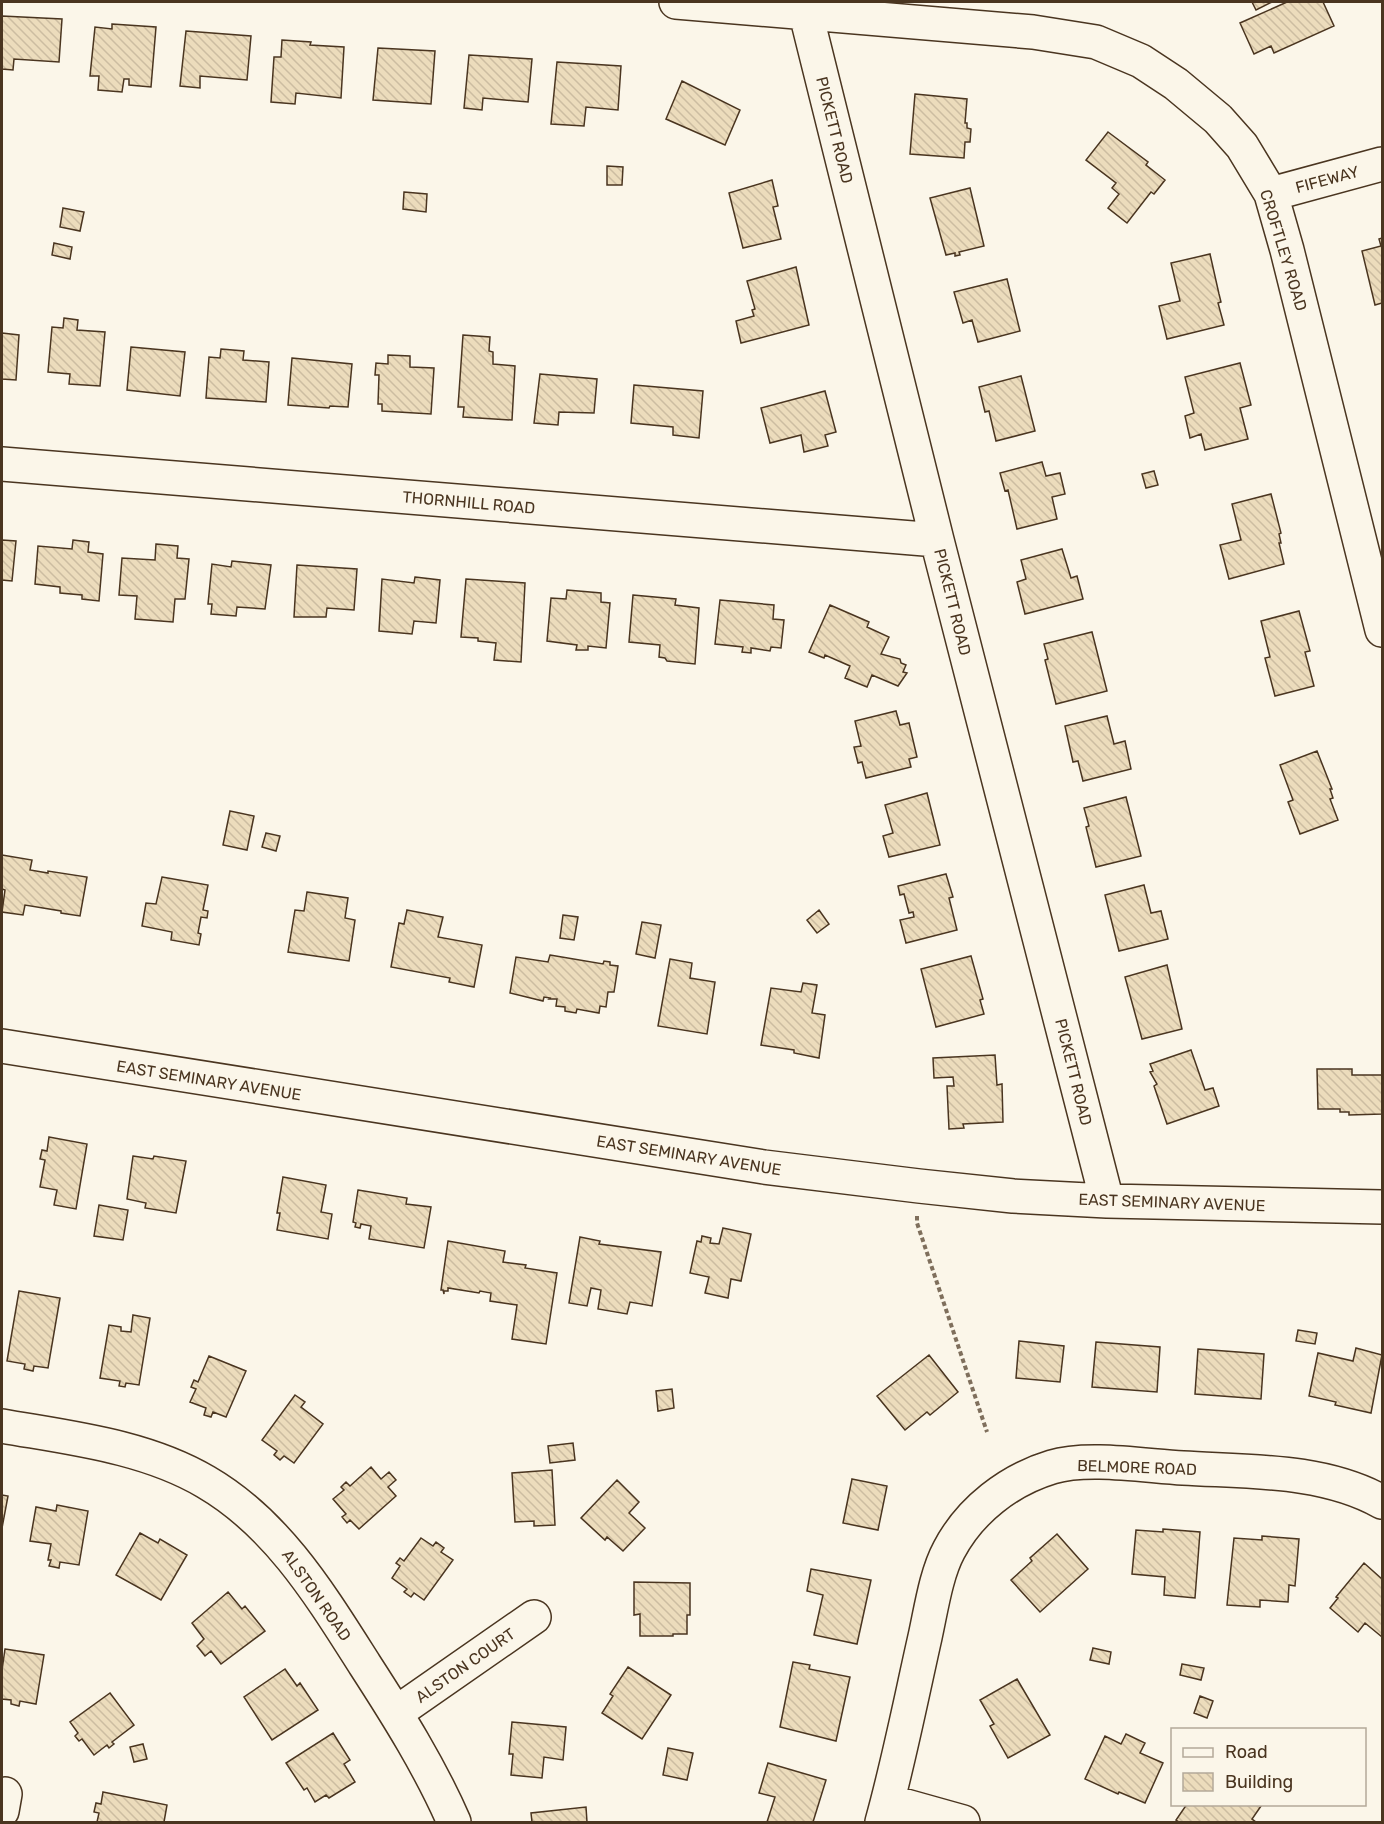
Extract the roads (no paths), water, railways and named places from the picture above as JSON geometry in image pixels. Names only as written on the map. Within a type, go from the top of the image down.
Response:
[{"type":"street","name":"CROFTLEY ROAD","points":[[676,2],[804,7],[1033,32],[1096,42],[1141,61],[1176,84],[1218,119],[1242,146],[1270,194],[1287,250],[1383,630]]},
{"type":"street","name":"PICKETT ROAD","points":[[804,7],[937,540],[1107,1201]]},
{"type":"street","name":"FIFEWAY","points":[[1270,194],[1383,164]]},
{"type":"street","name":"THORNHILL ROAD","points":[[2,464],[937,540]]},
{"type":"street","name":"EAST SEMINARY AVENUE","points":[[2,1046],[764,1167],[930,1188],[1013,1196],[1107,1201],[1383,1207]]},
{"type":"street","name":"ALSTON ROAD","points":[[2,1426],[116,1446],[160,1461],[205,1481],[248,1510],[290,1553],[323,1599],[396,1713],[438,1784],[454,1822]]},
{"type":"street","name":"BELMORE ROAD","points":[[885,1812],[936,1591],[948,1551],[965,1524],[990,1499],[1019,1480],[1054,1466],[1089,1462],[1296,1475],[1341,1485],[1383,1502]]},
{"type":"street","name":"ALSTON COURT","points":[[396,1713],[534,1617]]},
{"type":"street","points":[[885,1812],[963,1822]]}]
